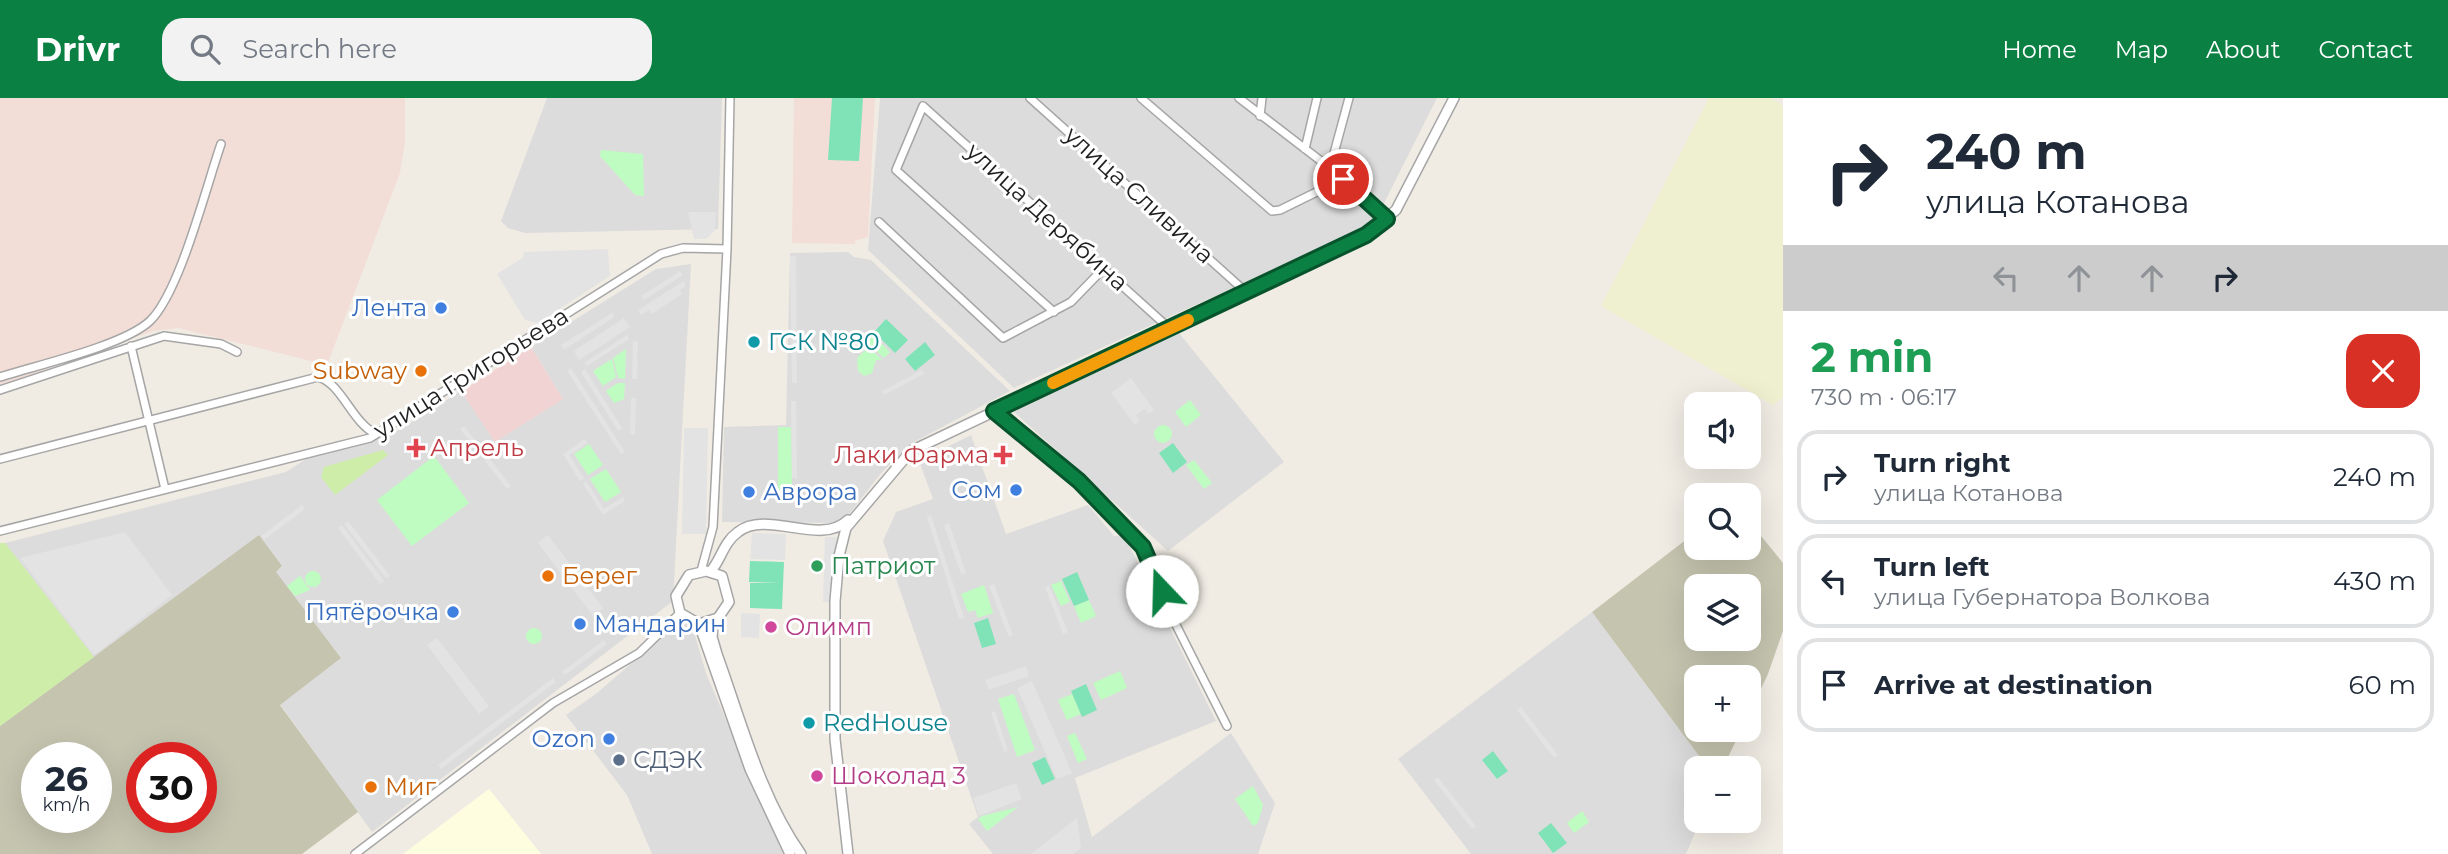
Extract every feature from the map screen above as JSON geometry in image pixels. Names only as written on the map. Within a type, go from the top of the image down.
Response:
[{"type":"street","points":[[701,571],[711,537],[727,249],[730,98]]},
{"type":"street","name":"улица Сливина","points":[[1030,98],[1247,293]]},
{"type":"street","points":[[1141,98],[1272,211],[1280,211],[1343,179]]},
{"type":"street","points":[[1239,98],[1330,168],[1387,219]]},
{"type":"street","points":[[1260,116],[1262,98]]},
{"type":"street","points":[[1305,149],[1317,98]]},
{"type":"street","points":[[1330,168],[1349,98]]},
{"type":"street","points":[[711,571],[725,543],[740,530],[755,525],[815,529],[843,525],[911,451],[1357,240],[1387,219],[1415,177],[1454,98]]},
{"type":"street","name":"улица Дерябина","points":[[1054,312],[896,170],[923,106],[1170,329]]},
{"type":"street","points":[[0,377],[125,337],[149,322],[170,294],[221,144]]},
{"type":"street","points":[[878,222],[1003,338],[1071,302],[1104,268]]},
{"type":"street","name":"улица Григорьева","points":[[0,531],[376,434],[661,254],[683,248],[727,249]]},
{"type":"street","points":[[0,390],[155,338],[172,336],[221,344],[237,352]]},
{"type":"street","points":[[131,346],[165,489]]},
{"type":"street","points":[[0,459],[318,377],[330,383],[365,429],[376,434]]},
{"type":"street","points":[[994,411],[1079,481],[1145,550],[1168,609],[1227,726]]},
{"type":"street","points":[[848,854],[835,739],[835,601],[841,542],[846,528],[886,477]]},
{"type":"street","points":[[801,854],[784,831],[758,766],[717,654],[712,637],[713,622],[729,602],[722,576],[727,546],[750,532],[835,532],[846,528]]},
{"type":"street","points":[[835,532],[841,542]]},
{"type":"street","points":[[711,537],[725,543]]},
{"type":"street","points":[[713,622],[699,624],[680,613],[676,602],[677,590],[689,575],[701,571],[711,571],[722,576]]},
{"type":"street","points":[[355,854],[553,703],[639,653],[680,613]]},
{"type":"street","points":[[699,624],[750,769],[790,854]]},
{"type":"shaded area","points":[[0,98],[405,98],[405,141],[400,173],[327,365],[178,328],[153,331],[0,386]]},
{"type":"shaded area","points":[[547,98],[722,98],[718,229],[525,233],[508,228],[501,221]]},
{"type":"shaded area","points":[[794,98],[875,98],[868,237],[855,241],[855,244],[792,243]]},
{"type":"shaded area","points":[[880,98],[1437,98],[1374,223],[1014,388],[868,250]]},
{"type":"shaded area","points":[[1709,98],[1771,98],[1783,106],[1783,397],[1773,405],[1761,398],[1761,392],[1750,392],[1601,306]]},
{"type":"shaded area","points":[[688,212],[716,212],[715,230],[706,239],[694,239]]},
{"type":"shaded area","points":[[608,249],[610,276],[538,323],[525,320],[497,274],[524,257],[523,252]]},
{"type":"shaded area","points":[[848,252],[854,257],[871,260],[1010,391],[914,442],[882,472],[846,518],[837,523],[722,522],[724,427],[786,425],[790,253]]},
{"type":"shaded area","points":[[790,256],[796,256],[797,383],[792,383]]},
{"type":"shaded area","points":[[691,264],[673,601],[372,832],[280,704],[341,658],[275,572],[282,567],[259,536],[94,657],[5,543],[286,472],[309,457],[391,435],[461,391],[495,442],[563,399],[531,347],[656,269]]},
{"type":"shaded area","points":[[680,271],[683,275],[644,300],[641,296]]},
{"type":"shaded area","points":[[684,281],[686,286],[680,290],[682,294],[652,314],[649,310],[641,315],[638,310]]},
{"type":"shaded area","points":[[612,313],[614,317],[564,350],[561,345]]},
{"type":"shaded area","points":[[624,318],[630,327],[579,360],[574,351]]},
{"type":"shaded area","points":[[1179,333],[1284,462],[1168,551],[1014,412]]},
{"type":"shaded area","points":[[627,335],[629,339],[587,366],[584,363]]},
{"type":"shaded area","points":[[633,341],[638,342],[637,379],[632,379]]},
{"type":"shaded area","points":[[531,347],[563,399],[495,442],[461,391]]},
{"type":"shaded area","points":[[571,368],[625,452],[621,454],[567,371]]},
{"type":"shaded area","points":[[585,369],[622,428],[618,431],[581,372]]},
{"type":"shaded area","points":[[922,370],[924,374],[884,395],[882,391]]},
{"type":"shaded area","points":[[1131,378],[1154,410],[1149,414],[1145,409],[1136,415],[1140,421],[1135,425],[1111,393]]},
{"type":"shaded area","points":[[631,398],[636,398],[635,435],[630,434]]},
{"type":"shaded area","points":[[791,401],[796,401],[797,478],[792,478]]},
{"type":"shaded area","points":[[464,426],[511,486],[507,489],[460,429]]},
{"type":"shaded area","points":[[684,428],[708,428],[706,534],[682,534]]},
{"type":"shaded area","points":[[971,435],[1006,534],[1088,505],[1114,536],[1124,535],[1216,721],[1075,778],[1092,837],[1231,733],[1275,803],[1258,854],[993,854],[969,824],[978,817],[883,541],[896,512],[933,499],[919,461]]},
{"type":"shaded area","points":[[585,439],[588,443],[569,455],[584,478],[580,481],[563,454]]},
{"type":"shaded area","points":[[586,481],[604,509],[623,497],[625,501],[603,515],[583,484]]},
{"type":"shaded area","points":[[302,505],[305,509],[264,540],[261,536]]},
{"type":"shaded area","points":[[931,515],[964,618],[959,619],[927,517]]},
{"type":"shaded area","points":[[348,521],[390,576],[386,578],[344,524]]},
{"type":"shaded area","points":[[949,523],[966,573],[961,574],[944,525]]},
{"type":"shaded area","points":[[342,525],[384,581],[380,584],[338,528]]},
{"type":"shaded area","points":[[125,532],[172,595],[94,655],[20,558]]},
{"type":"shaded area","points":[[752,533],[786,534],[785,560],[750,559]]},
{"type":"shaded area","points":[[259,535],[282,566],[276,572],[341,658],[280,705],[358,812],[302,854],[0,854],[0,726]]},
{"type":"shaded area","points":[[548,535],[603,608],[593,616],[538,543]]},
{"type":"shaded area","points":[[1761,536],[1783,563],[1783,631],[1761,689],[1761,665],[1684,665],[1684,736],[1592,612],[1684,541],[1684,560],[1761,560]]},
{"type":"shaded area","points":[[825,537],[837,537],[835,602],[823,602]]},
{"type":"shaded area","points":[[994,584],[1013,635],[1009,637],[989,586]]},
{"type":"shaded area","points":[[1049,585],[1068,632],[1063,634],[1045,587]]},
{"type":"shaded area","points":[[1592,612],[1684,736],[1684,742],[1689,742],[1699,756],[1684,756],[1684,833],[1695,833],[1686,854],[1471,854],[1398,759]]},
{"type":"shaded area","points":[[741,613],[760,614],[759,638],[741,637]]},
{"type":"shaded area","points":[[691,622],[706,673],[783,854],[652,854],[627,795],[566,715],[597,693],[670,630]]},
{"type":"shaded area","points":[[437,638],[489,706],[479,714],[427,645]]},
{"type":"shaded area","points":[[604,640],[607,644],[565,675],[562,672]]},
{"type":"shaded area","points":[[1026,666],[1029,676],[989,690],[985,680]]},
{"type":"shaded area","points":[[553,678],[556,682],[441,769],[438,765]]},
{"type":"shaded area","points":[[1032,681],[1072,773],[1057,779],[1017,688]]},
{"type":"shaded area","points":[[1521,707],[1558,755],[1554,758],[1517,710]]},
{"type":"shaded area","points":[[995,711],[1008,751],[1004,752],[991,712]]},
{"type":"shaded area","points":[[1689,742],[1735,742],[1729,756],[1699,756]]},
{"type":"shaded area","points":[[1438,777],[1476,826],[1472,829],[1434,780]]},
{"type":"shaded area","points":[[1016,783],[1022,799],[979,816],[973,798]]},
{"type":"shaded area","points":[[489,789],[541,854],[403,854],[465,807]]},
{"type":"shaded area","points":[[1077,818],[1081,848],[1073,854],[1031,854]]},
{"type":"green space","points":[[832,98],[863,98],[859,161],[828,160]]},
{"type":"green space","points":[[601,150],[643,154],[644,196],[635,195],[600,156]]},
{"type":"green space","points":[[886,319],[908,340],[895,353],[874,332]]},
{"type":"green space","points":[[871,333],[890,352],[884,358],[864,340]]},
{"type":"green space","points":[[925,342],[935,355],[915,371],[905,359]]},
{"type":"green space","points":[[868,347],[868,354],[870,348],[882,360],[876,360],[872,373],[864,376],[858,371],[857,358]]},
{"type":"green space","points":[[626,349],[625,379],[618,378],[613,358]]},
{"type":"green space","points":[[612,359],[616,377],[603,386],[593,371]]},
{"type":"green space","points":[[618,383],[625,383],[624,399],[614,403],[606,391]]},
{"type":"green space","points":[[1190,400],[1201,415],[1186,427],[1175,412]]},
{"type":"green space","points":[[1163,425],[1169,428],[1172,434],[1169,440],[1163,443],[1157,440],[1154,434],[1157,428]]},
{"type":"green space","points":[[778,427],[791,427],[792,484],[778,493]]},
{"type":"green space","points":[[1173,443],[1187,462],[1173,473],[1159,453]]},
{"type":"green space","points":[[589,444],[603,465],[588,475],[574,454]]},
{"type":"green space","points":[[383,450],[388,455],[335,495],[321,477],[324,467]]},
{"type":"green space","points":[[434,456],[469,503],[412,546],[377,500]]},
{"type":"green space","points":[[1194,460],[1212,483],[1204,489],[1186,465]]},
{"type":"green space","points":[[606,469],[621,492],[605,502],[590,479]]},
{"type":"green space","points":[[0,543],[5,543],[94,657],[0,726]]},
{"type":"green space","points":[[750,561],[784,562],[782,609],[750,608],[750,583],[782,583],[749,582]]},
{"type":"green space","points":[[313,571],[321,579],[313,587],[305,579]]},
{"type":"green space","points":[[1077,572],[1089,600],[1074,606],[1062,579]]},
{"type":"green space","points":[[300,576],[310,590],[295,596],[287,586]]},
{"type":"green space","points":[[1061,581],[1070,602],[1061,606],[1051,585]]},
{"type":"green space","points":[[984,585],[993,613],[978,618],[975,610],[968,612],[961,594]]},
{"type":"green space","points":[[1089,600],[1096,616],[1081,623],[1074,606]]},
{"type":"green space","points":[[988,618],[996,644],[982,648],[974,623]]},
{"type":"green space","points":[[531,628],[537,628],[542,636],[540,642],[531,644],[526,639],[526,633]]},
{"type":"green space","points":[[1120,671],[1127,688],[1101,700],[1093,683]]},
{"type":"green space","points":[[1086,684],[1097,710],[1082,717],[1071,691]]},
{"type":"green space","points":[[1014,694],[1035,750],[1017,757],[998,699]]},
{"type":"green space","points":[[1072,694],[1081,714],[1067,720],[1058,700]]},
{"type":"green space","points":[[1075,733],[1087,759],[1078,763],[1067,736]]},
{"type":"green space","points":[[1493,751],[1508,771],[1497,779],[1482,760]]},
{"type":"green space","points":[[1045,757],[1055,779],[1042,785],[1032,763]]},
{"type":"green space","points":[[1253,786],[1263,805],[1258,823],[1253,826],[1235,799]]},
{"type":"green space","points":[[1018,807],[987,831],[978,819],[982,816]]},
{"type":"green space","points":[[1582,811],[1589,822],[1574,833],[1567,823]]},
{"type":"green space","points":[[1551,823],[1567,843],[1553,853],[1538,833]]},
{"type":"slow traffic","points":[[1053,383],[1188,320]]},
{"type":"place","name":"Лента","points":[[441,308]]},
{"type":"place","name":"ГСК №80","points":[[754,342]]},
{"type":"place","name":"Subway","points":[[421,371]]},
{"type":"place","name":"Апрель","points":[[416,448]]},
{"type":"place","name":"Лаки Фарма","points":[[1003,455]]},
{"type":"place","name":"Сом","points":[[1016,490]]},
{"type":"place","name":"Аврора","points":[[749,492]]},
{"type":"place","name":"Патриот","points":[[817,566]]},
{"type":"place","name":"Берег","points":[[548,576]]},
{"type":"place","name":"Пятёрочка","points":[[453,612]]},
{"type":"place","name":"Мандарин","points":[[580,624]]},
{"type":"place","name":"Олимп","points":[[771,627]]},
{"type":"place","name":"RedHouse","points":[[809,723]]},
{"type":"place","name":"Ozon","points":[[609,739]]},
{"type":"place","name":"СДЭК","points":[[619,760]]},
{"type":"place","name":"Шоколад 3","points":[[817,776]]},
{"type":"place","name":"Миг","points":[[371,787]]},
{"type":"route","points":[[1162,591],[1143,547],[1079,481],[994,411],[1338,250],[1366,235],[1387,219],[1343,179]]}]
